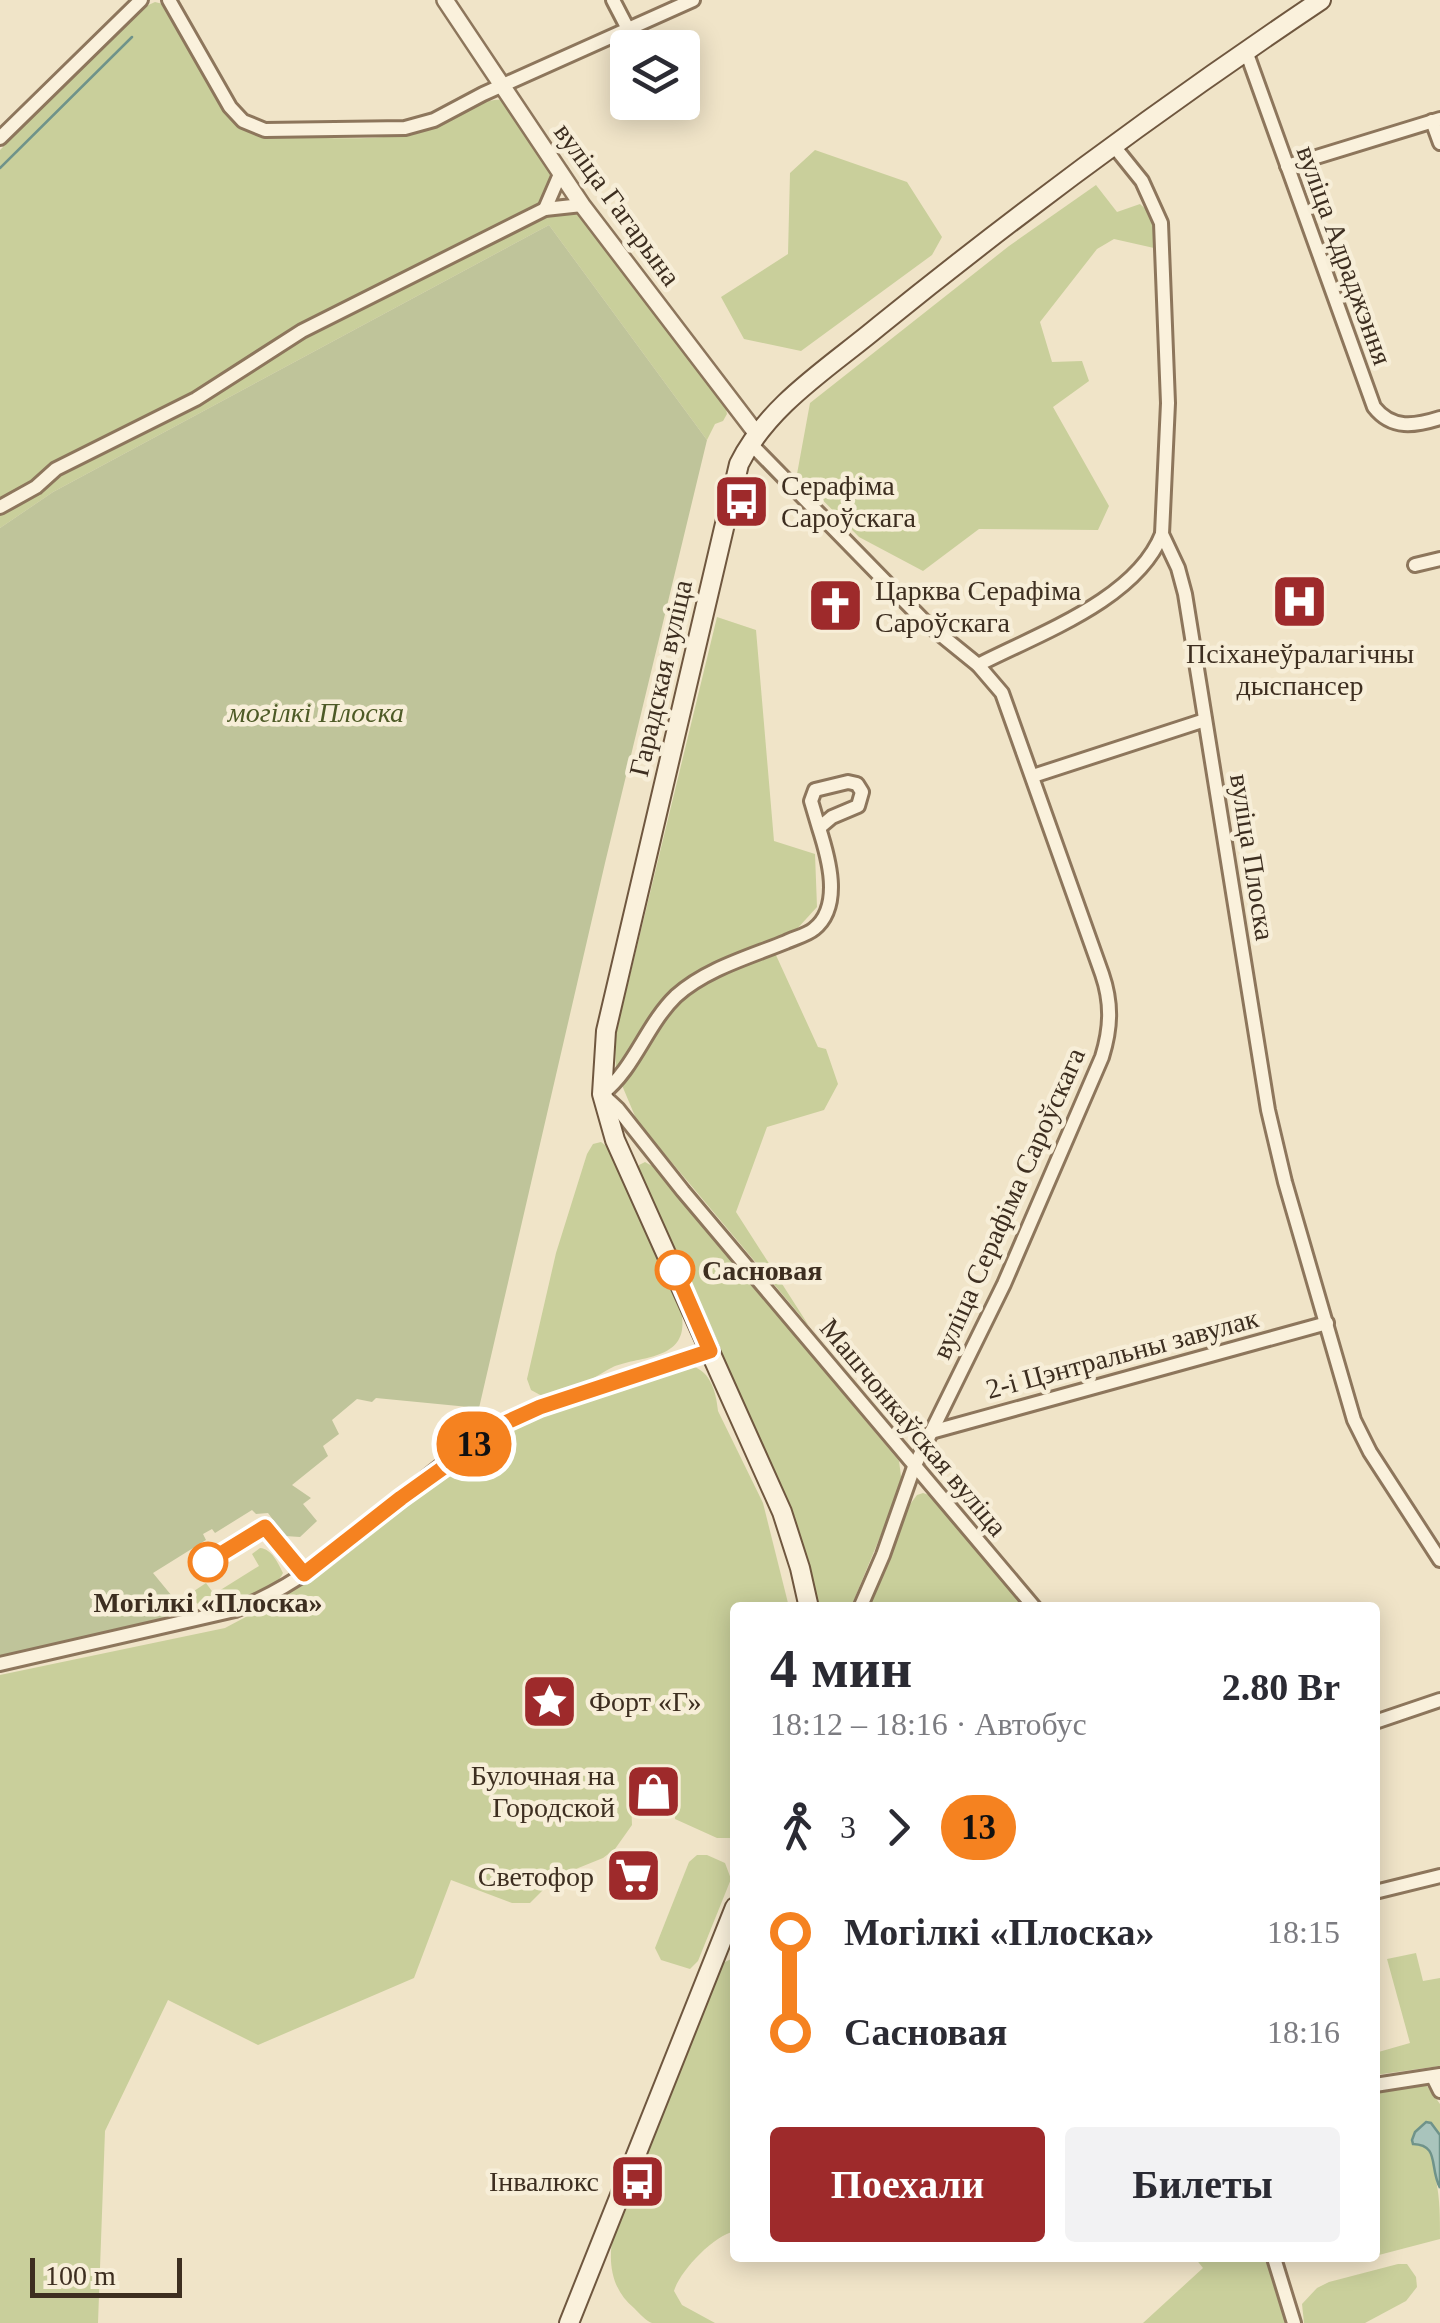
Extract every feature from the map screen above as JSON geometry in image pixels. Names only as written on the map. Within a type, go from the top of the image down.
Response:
[{"type":"main road","name":"Гарадская вуліца","points":[[808,1602],[792,1540],[624,1163],[602,1094],[611,1012],[739,464],[753,438],[790,400],[939,278],[1114,146],[1321,0]]},
{"type":"main road","points":[[569,2323],[728,1944]]},
{"type":"street","points":[[0,138],[141,0]]},
{"type":"street","points":[[169,0],[230,107],[243,122],[266,130],[405,128],[434,120],[693,0]]},
{"type":"street","name":"вуліца Гагарына","points":[[445,0],[582,205],[753,438]]},
{"type":"street","points":[[613,0],[628,29]]},
{"type":"street","name":"вуліца Адраджэння","points":[[1246,50],[1374,407],[1381,416],[1398,424],[1440,418]]},
{"type":"street","points":[[1287,166],[1436,120],[1440,143]]},
{"type":"street","name":"вуліца Плоска","points":[[1114,146],[1150,196],[1163,236],[1168,403],[1162,534],[1185,594],[1268,1110],[1354,1420],[1370,1452],[1440,1560]]},
{"type":"street","points":[[546,209],[561,172]]},
{"type":"street","points":[[0,507],[36,487],[56,469],[196,399],[302,331],[546,209],[582,205]]},
{"type":"street","name":"вуліца Серафіма Сароўскага","points":[[753,438],[925,622],[978,665],[1002,693],[1107,987],[1108,1030],[1102,1056],[1004,1284],[914,1467],[863,1602]]},
{"type":"street","points":[[978,665],[1115,593],[1150,560],[1162,534]]},
{"type":"street","points":[[1415,565],[1440,559]]},
{"type":"street","points":[[1033,776],[1206,720]]},
{"type":"street","points":[[602,1094],[626,1069],[654,1022],[680,993],[713,972],[815,929],[827,905],[831,880],[818,828]]},
{"type":"street","name":"Машчонкаўская вуліца","points":[[602,1094],[1030,1602]]},
{"type":"street","name":"2-і Цэнтральны завулак","points":[[931,1432],[1327,1323]]},
{"type":"street","points":[[0,1664],[260,1601],[304,1574],[507,1422],[540,1407],[710,1351]]},
{"type":"street","points":[[1380,1720],[1440,1700]]},
{"type":"street","points":[[1380,1891],[1440,1876]]},
{"type":"street","points":[[1380,2085],[1436,2076],[1440,2091]]},
{"type":"street","points":[[1275,2262],[1294,2323]]},
{"type":"green space","points":[[155,2],[167,5],[224,111],[252,131],[272,137],[391,136],[419,131],[481,103],[503,100],[552,171],[551,183],[546,196],[533,207],[300,328],[192,397],[84,448],[46,470],[49,481],[143,433],[299,339],[543,215],[566,211],[578,215],[725,404],[727,414],[723,421],[715,424],[707,440],[549,225],[53,492],[0,528],[0,150],[144,7]]},
{"type":"green space","points":[[815,150],[907,182],[942,237],[932,255],[801,351],[744,339],[721,297],[788,254],[790,173]]},
{"type":"green space","points":[[1096,185],[1117,212],[1140,204],[1157,219],[1154,248],[1114,239],[1097,249],[1040,322],[1052,362],[1082,361],[1089,381],[1053,407],[1109,506],[1098,530],[979,529],[923,571],[859,537],[797,474],[810,403],[1009,246]]},
{"type":"green space","name":"могілкі Плоска","points":[[549,225],[707,440],[479,1408],[357,1399],[332,1420],[339,1434],[323,1446],[328,1456],[292,1485],[311,1498],[303,1504],[317,1521],[300,1537],[285,1536],[268,1513],[256,1514],[252,1510],[215,1533],[212,1529],[203,1534],[206,1540],[153,1573],[181,1607],[181,1616],[0,1656],[0,528],[53,492]]},
{"type":"green space","points":[[717,617],[756,630],[774,841],[815,854],[817,907],[775,953],[818,1047],[826,1049],[838,1084],[824,1110],[767,1127],[736,1212],[809,1326],[637,1121],[616,1071],[619,1021]]},
{"type":"green space","points":[[601,1142],[610,1149],[681,1311],[682,1328],[679,1340],[661,1354],[613,1367],[572,1390],[542,1396],[531,1390],[527,1379],[556,1253],[587,1154],[593,1144]]},
{"type":"green space","points":[[645,1162],[654,1167],[899,1461],[902,1484],[853,1602],[811,1602],[690,1296],[684,1270],[638,1173],[639,1165]]},
{"type":"green space","points":[[687,1365],[695,1367],[710,1382],[718,1411],[763,1503],[788,1602],[730,1602],[730,1838],[717,1838],[675,1819],[672,1783],[655,1769],[637,1779],[631,1800],[632,1825],[615,1849],[556,1877],[530,1903],[512,1903],[451,1880],[414,1978],[258,2045],[168,2000],[105,2131],[98,2323],[0,2323],[0,1675],[225,1628],[276,1601],[475,1451],[514,1427],[558,1408]]},
{"type":"green space","points":[[917,1495],[935,1497],[1022,1602],[868,1602],[908,1507]]},
{"type":"green space","points":[[260,1548],[271,1554],[283,1573],[268,1589],[228,1605],[203,1606],[194,1601],[194,1591],[206,1583],[214,1594],[259,1566],[252,1554]]},
{"type":"green space","points":[[697,1855],[707,1855],[725,1863],[730,1876],[698,1961],[690,1969],[661,1960],[655,1948],[689,1862]]},
{"type":"green space","points":[[1416,1953],[1423,1981],[1440,1978],[1440,2066],[1380,2074],[1380,2052],[1410,2043],[1387,1959]]},
{"type":"green space","points":[[730,1960],[730,2233],[698,2255],[674,2291],[682,2305],[715,2323],[652,2323],[617,2287],[611,2247],[618,2220],[640,2181],[642,2159],[721,1964]]},
{"type":"green space","points":[[1426,2085],[1440,2104],[1440,2135],[1426,2122],[1425,2143],[1434,2155],[1440,2239],[1380,2255],[1380,2092]]},
{"type":"green space","points":[[1198,2262],[1273,2262],[1291,2323],[1143,2323],[1203,2268]]},
{"type":"green space","points":[[1407,2264],[1416,2277],[1417,2287],[1406,2301],[1365,2323],[1304,2323],[1302,2304],[1317,2288]]},
{"type":"water","points":[[1426,2122],[1440,2135],[1440,2188],[1431,2153],[1412,2140]]},
{"type":"waterway","points":[[0,168],[132,37]]},
{"type":"bus line","name":"13","points":[[208,1562],[265,1527],[304,1574],[507,1422],[540,1407],[710,1351],[675,1270]]},
{"type":"place","name":"Серафіма Сароўскага","points":[[742,501]]},
{"type":"place","name":"Псіханеўралагічны дыспансер","points":[[1300,602]]},
{"type":"place","name":"Царква Серафіма Сароўскага","points":[[836,606]]},
{"type":"place","name":"Сасновая","points":[[675,1270]]},
{"type":"place","name":"Могілкі «Плоска»","points":[[208,1562]]},
{"type":"place","name":"Форт «Г»","points":[[550,1701]]},
{"type":"place","name":"Булочная на Городской","points":[[654,1791]]},
{"type":"place","name":"Светофор","points":[[633,1876]]},
{"type":"place","name":"Інвалюкс","points":[[638,2181]]}]
